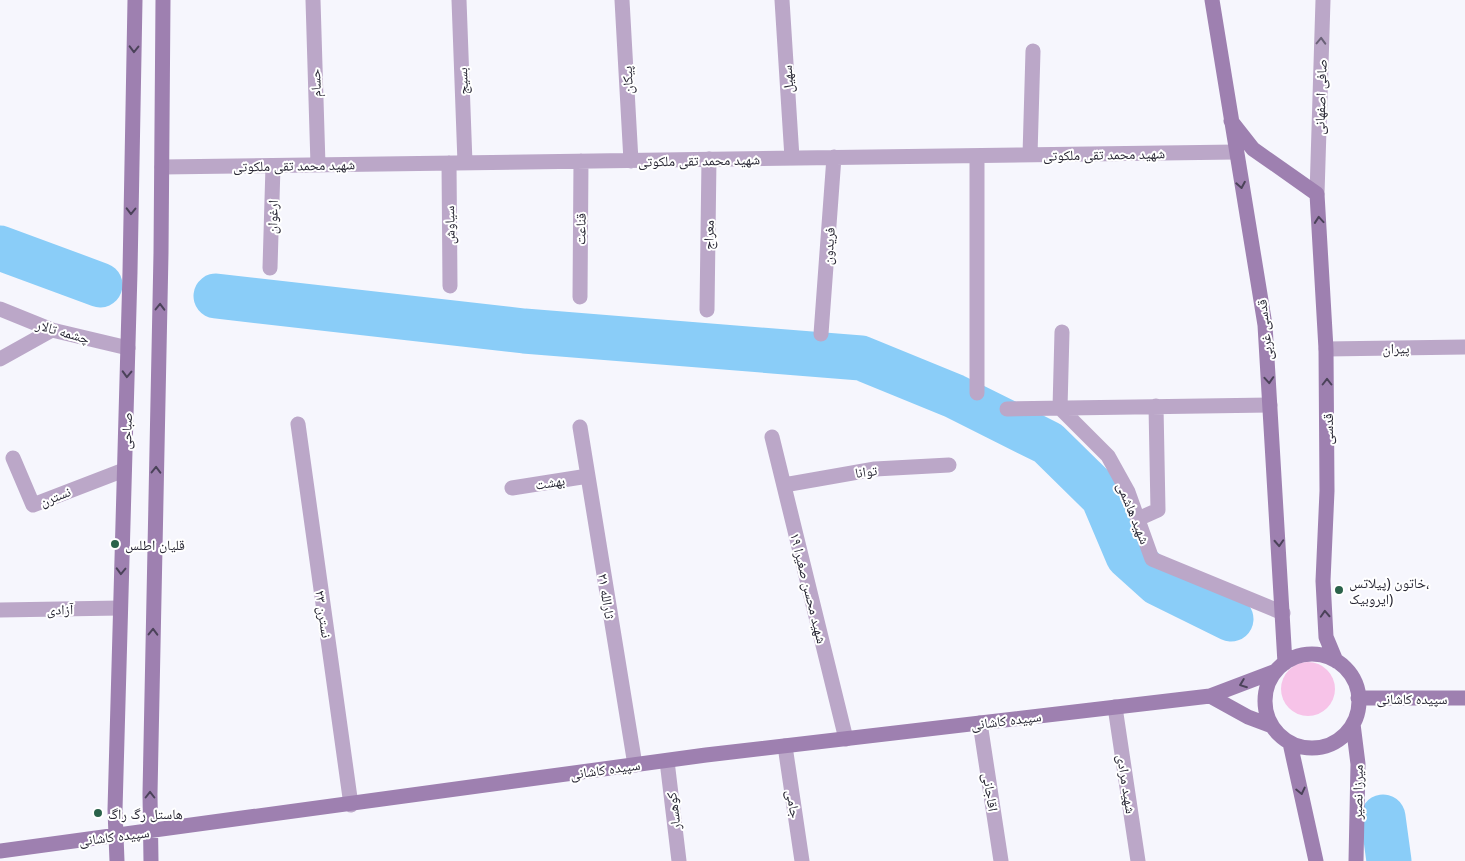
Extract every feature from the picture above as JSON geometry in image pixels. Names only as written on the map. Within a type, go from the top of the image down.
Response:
[{"type":"street","name":"صباحی","points":[[117,861],[115,810],[128,348],[134,0]]},
{"type":"street","points":[[151,861],[163,0]]},
{"type":"street","name":"حسام","points":[[313,0],[318,165]]},
{"type":"street","name":"بسیج","points":[[458,0],[465,163]]},
{"type":"street","name":"پیکان","points":[[622,0],[631,160]]},
{"type":"street","name":"سهیل","points":[[782,0],[792,158]]},
{"type":"street","name":"قدسی غربی","points":[[1212,0],[1265,326],[1283,613],[1281,667]]},
{"type":"street","name":"صافی اصفهانی","points":[[1317,194],[1322,0]]},
{"type":"street","points":[[1030,155],[1032,51]]},
{"type":"street","points":[[1230,120],[1253,149],[1317,194]]},
{"type":"street","name":"شهید محمد تقی ملکوتی","points":[[162,167],[1236,152]]},
{"type":"street","points":[[977,156],[977,393]]},
{"type":"street","name":"فریدون","points":[[821,334],[834,158]]},
{"type":"street","name":"معراج","points":[[707,310],[709,159]]},
{"type":"street","name":"قناعت","points":[[580,297],[581,161]]},
{"type":"street","name":"سیاوش","points":[[449,163],[450,286]]},
{"type":"street","name":"ارغوان","points":[[270,268],[273,166]]},
{"type":"street","name":"قدسی","points":[[1317,194],[1326,349],[1327,491],[1323,581],[1326,638],[1336,661]]},
{"type":"street","name":"چشمه تالار","points":[[0,309],[52,330],[128,348]]},
{"type":"street","points":[[0,360],[52,330]]},
{"type":"street","points":[[1060,408],[1062,332]]},
{"type":"street","name":"پیران","points":[[1326,349],[1465,347]]},
{"type":"street","points":[[1007,409],[1270,404]]},
{"type":"street","points":[[1138,519],[1158,510],[1156,406]]},
{"type":"street","name":"شهید هاشمی","points":[[1060,408],[1108,456],[1128,492],[1152,559],[1283,613]]},
{"type":"street","name":"نسترن ۲۳","points":[[298,424],[350,805]]},
{"type":"street","name":"ثارالله ۲۱","points":[[580,427],[635,765]]},
{"type":"street","name":"شهید محسن صغیرا ۱۹","points":[[772,437],[846,739]]},
{"type":"street","name":"نسترن","points":[[13,458],[33,505],[124,470]]},
{"type":"street","name":"توانا","points":[[784,486],[874,469],[949,465]]},
{"type":"street","name":"بهشت","points":[[512,488],[588,476]]},
{"type":"street","name":"آزادی","points":[[0,610],[120,608]]},
{"type":"street","points":[[1210,696],[1248,717],[1272,726],[1290,743],[1307,748],[1326,746],[1341,738],[1353,724],[1358,698],[1355,684],[1347,671],[1336,661],[1324,656],[1310,654],[1281,667],[1266,692],[1265,704],[1272,726]]},
{"type":"street","name":"سپیده کاشانی","points":[[0,850],[350,805],[635,765],[1210,696],[1281,667]]},
{"type":"street","name":"سپیده کاشانی","points":[[1358,698],[1465,698]]},
{"type":"street","name":"شهید مرادی","points":[[1115,708],[1138,861]]},
{"type":"street","name":"اقاجانی","points":[[980,723],[1001,861]]},
{"type":"street","name":"میرزا نصیر","points":[[1353,724],[1358,764],[1356,861]]},
{"type":"street","points":[[1290,743],[1316,861]]},
{"type":"street","name":"جامی","points":[[785,746],[802,861]]},
{"type":"street","name":"کوهسار","points":[[667,761],[679,861]]},
{"type":"shaded area","points":[[1308,662],[1318,664],[1327,670],[1333,679],[1335,689],[1333,699],[1327,708],[1318,714],[1308,716],[1298,714],[1289,708],[1283,699],[1281,689],[1283,679],[1289,670],[1298,664]]},
{"type":"waterway","points":[[0,248],[100,285]]},
{"type":"waterway","points":[[216,296],[524,331],[861,358],[954,396],[1048,443],[1103,497],[1128,556],[1158,583],[1231,619]]},
{"type":"waterway","points":[[1383,817],[1389,861]]},
{"type":"place","name":"قلیان اطلس","points":[[115,544]]},
{"type":"place","name":"خاتون (پیلاتس، ایروبیک)","points":[[1339,590]]},
{"type":"place","name":"هاستل رگ راگ","points":[[98,813]]}]
